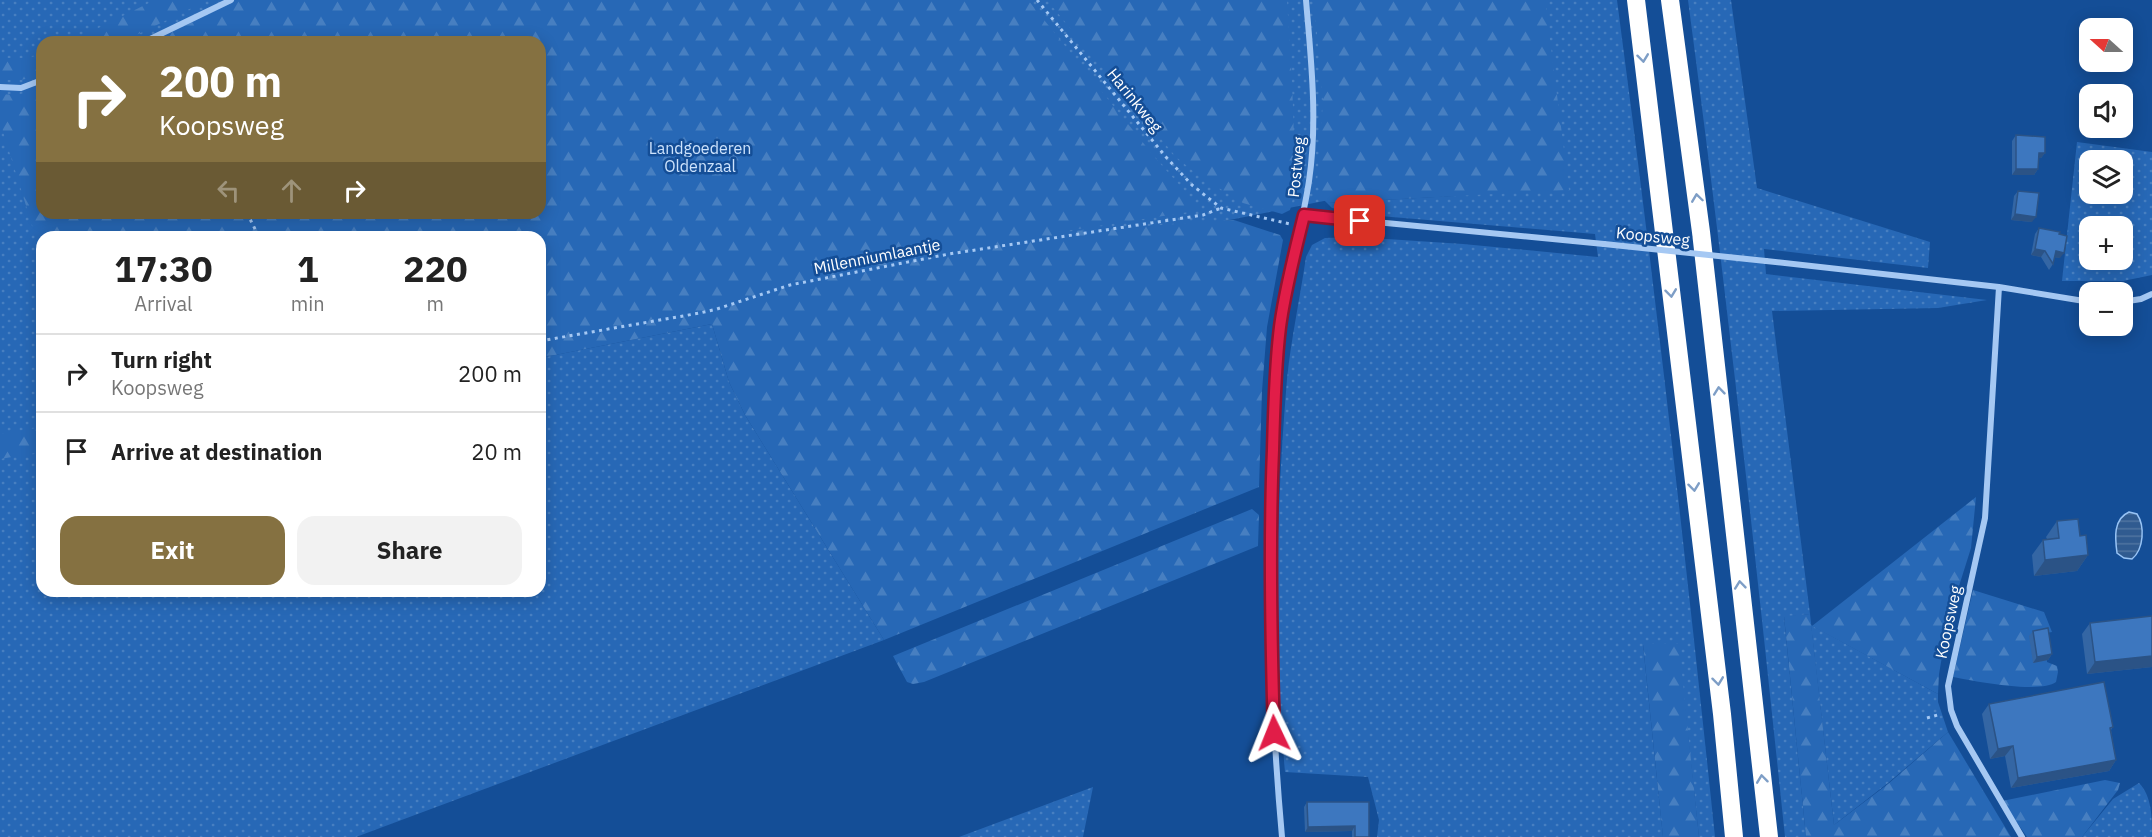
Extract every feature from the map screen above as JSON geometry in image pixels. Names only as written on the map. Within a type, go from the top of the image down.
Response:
[{"type":"highway","points":[[1636,0],[1734,837]]},
{"type":"highway","points":[[1670,0],[1701,232],[1769,837]]},
{"type":"street","points":[[156,36],[231,0]]},
{"type":"street","name":"Postweg","points":[[1282,837],[1270,646],[1271,493],[1280,327],[1310,179],[1313,86],[1306,0]]},
{"type":"street","points":[[0,87],[21,88],[36,82]]},
{"type":"street","name":"Koopsweg","points":[[1304,215],[1766,261],[1999,287],[2079,300]]},
{"type":"street","name":"Koopsweg","points":[[1999,287],[1985,518],[1948,686],[1957,726],[2022,837]]},
{"type":"street","points":[[2133,300],[2152,294]]},
{"type":"path","name":"Harinkweg","points":[[1037,0],[1166,157],[1192,185],[1221,208]]},
{"type":"path","points":[[1221,208],[1301,226]]},
{"type":"path","name":"Millenniumlaantje","points":[[546,340],[717,309],[790,285],[949,254],[1203,215],[1221,208]]},
{"type":"green space","name":"Landgoederen Oldenzaal","points":[[0,0],[1617,0],[1669,418],[1715,837],[1699,837],[1678,644],[1643,645],[1663,837],[1377,837],[1379,820],[1368,777],[1285,772],[1277,625],[1280,477],[1289,364],[1306,257],[1312,245],[1325,238],[1356,237],[1463,244],[1598,257],[1595,234],[1356,214],[1332,208],[1327,203],[1453,196],[1339,198],[1050,256],[546,343],[546,231],[36,231],[36,597],[546,597],[546,357],[712,324],[729,382],[745,415],[884,640],[356,837],[0,837]]},
{"type":"green space","points":[[155,0],[208,0],[134,36],[82,36]]},
{"type":"green space","name":"Landgoederen Oldenzaal","points":[[238,0],[1028,0],[1157,160],[1202,210],[1059,232],[1234,220],[1280,235],[1283,240],[1267,327],[1259,487],[884,640],[745,415],[729,382],[712,324],[546,357],[546,231],[36,231],[36,238],[0,122],[0,94],[16,95],[36,90],[36,219],[546,219],[546,36],[163,36]]},
{"type":"green space","points":[[1047,0],[1287,0],[1295,166],[1294,193],[1290,210],[1282,214],[1243,203],[1198,175],[1176,157]]},
{"type":"green space","points":[[1314,0],[1545,0],[1569,190],[1327,203],[1322,198],[1317,184],[1323,101]]},
{"type":"green space","points":[[1688,0],[1731,0],[1757,188],[1930,242],[1928,268],[1764,249],[1766,274],[1987,300],[1938,308],[1772,311],[1810,614],[1784,617],[1806,837],[1785,837],[1740,418]]},
{"type":"green space","points":[[36,56],[36,77],[0,80],[0,58]]},
{"type":"green space","points":[[2077,142],[2152,152],[2152,275],[2123,281],[2062,281]]},
{"type":"green space","points":[[36,428],[36,453],[0,459],[0,434]]},
{"type":"green space","points":[[1976,497],[1971,548],[1948,621],[1938,694],[1812,626]]},
{"type":"green space","points":[[1252,509],[1259,515],[1258,546],[924,682],[913,684],[907,682],[893,656]]},
{"type":"green space","points":[[1973,590],[2044,612],[2052,632],[2046,633],[2047,662],[2057,666],[2056,682],[2036,687],[2021,687],[1953,677]]},
{"type":"green space","points":[[1810,614],[1834,825],[1888,784],[1948,732],[2011,837],[1806,837],[1784,616]]},
{"type":"green space","points":[[1811,625],[1938,694],[1938,702],[1948,732],[1834,825]]},
{"type":"green space","points":[[1643,644],[1679,644],[1699,837],[1663,837]]},
{"type":"green space","points":[[2105,780],[2120,783],[2118,790],[2082,837],[2027,837],[2002,801]]},
{"type":"green space","points":[[2139,783],[2149,801],[2152,837],[2082,837],[2113,799]]},
{"type":"green space","points":[[1093,787],[1083,837],[959,837]]},
{"type":"shaded area","points":[[2129,512],[2137,514],[2142,531],[2141,544],[2132,559],[2124,558],[2117,553],[2116,541],[2116,530],[2120,519]]},
{"type":"building","points":[[2016,135],[2045,137],[2045,153],[2039,153],[2038,169],[2016,169]]},
{"type":"building","points":[[2018,191],[2039,193],[2036,217],[2015,214]]},
{"type":"building","points":[[2039,228],[2060,232],[2059,234],[2067,236],[2064,253],[2056,251],[2053,264],[2045,251],[2035,249]]},
{"type":"building","points":[[2078,519],[2080,536],[2086,535],[2088,555],[2045,560],[2043,540],[2059,538],[2057,521]]},
{"type":"building","points":[[2152,616],[2152,656],[2095,662],[2090,623]]},
{"type":"building","points":[[2048,628],[2052,654],[2037,657],[2033,631]]},
{"type":"building","points":[[2104,682],[2113,727],[2110,728],[2116,760],[2018,778],[2013,746],[1998,749],[1989,704]]},
{"type":"building","points":[[1307,802],[1369,802],[1369,837],[1355,837],[1355,826],[1308,827]]},
{"type":"route","points":[[1274,733],[1270,646],[1271,493],[1280,327],[1304,215],[1360,221]]}]
